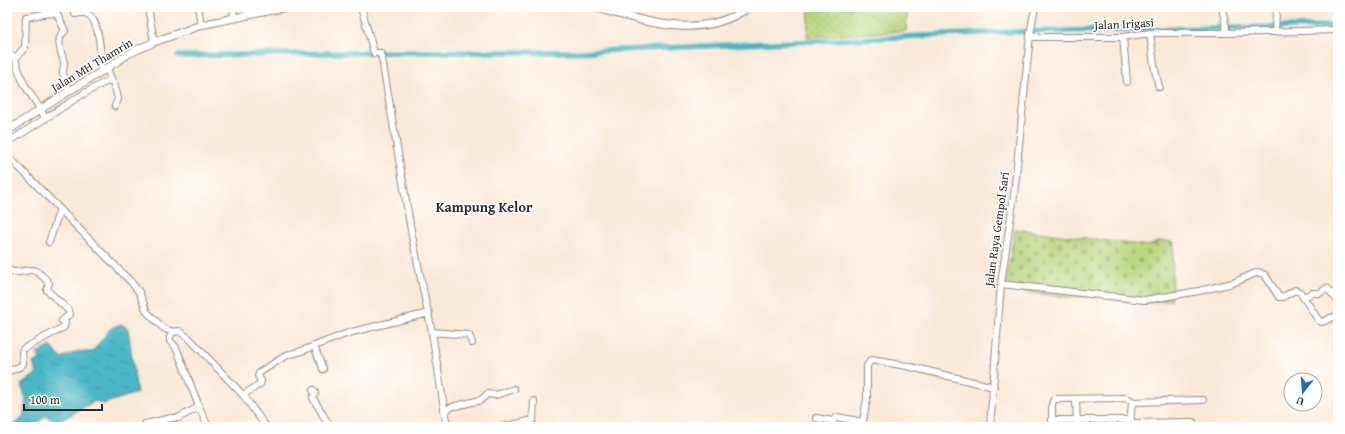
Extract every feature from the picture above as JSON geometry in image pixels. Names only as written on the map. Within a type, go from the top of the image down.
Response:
[{"type":"street","points":[[36,7],[37,15]]},
{"type":"street","points":[[148,7],[154,42]]},
{"type":"street","points":[[198,7],[201,25]]},
{"type":"street","points":[[234,7],[234,19]]},
{"type":"street","name":"Jalan MH Thamrin","points":[[11,132],[43,115],[69,91],[107,74],[128,54],[154,42],[201,25],[288,7]]},
{"type":"street","points":[[361,7],[374,53],[381,53],[412,236],[429,313],[447,427]]},
{"type":"street","points":[[593,7],[653,23],[692,26],[712,24],[721,21],[740,14],[749,7]]},
{"type":"street","name":"Jalan Raya Gempol Sari","points":[[990,427],[1000,284],[1014,195],[1030,34],[1035,7]]},
{"type":"street","points":[[1222,7],[1227,31]]},
{"type":"street","points":[[1275,29],[1276,10],[1280,7]]},
{"type":"street","points":[[15,59],[25,47],[26,17],[55,10],[65,31],[60,34],[60,51],[64,65],[63,71],[69,91]]},
{"type":"street","points":[[75,14],[87,14],[92,18],[96,27],[101,54],[107,74],[116,90],[118,99],[115,106]]},
{"type":"street","name":"Jalan Irigasi","points":[[1030,34],[1123,37],[1150,33],[1275,29],[1338,30]]},
{"type":"street","points":[[1150,33],[1159,87]]},
{"type":"street","points":[[1123,37],[1127,82]]},
{"type":"street","points":[[7,58],[13,56],[15,59],[23,82],[43,115]]},
{"type":"street","points":[[7,143],[11,132],[83,94],[107,74]]},
{"type":"street","points":[[7,155],[131,282],[139,292],[147,312],[165,329],[173,332],[179,331],[188,337],[242,395],[263,426]]},
{"type":"street","points":[[49,242],[60,209]]},
{"type":"street","points":[[7,269],[18,272],[32,270],[36,271],[49,283],[47,290],[70,312],[62,321],[65,323],[64,327],[23,349],[21,366],[7,372]]},
{"type":"street","points":[[1000,284],[1145,300],[1199,291],[1233,283],[1258,272],[1265,275],[1279,297],[1283,297],[1295,290],[1300,292],[1319,321],[1322,322],[1338,315]]},
{"type":"street","points":[[1304,297],[1312,293],[1320,293],[1327,288],[1338,301]]},
{"type":"street","points":[[242,395],[260,384],[261,381],[258,376],[260,372],[287,355],[299,352],[348,333],[429,313]]},
{"type":"street","points":[[173,332],[170,337],[170,341],[178,352],[208,427]]},
{"type":"street","points":[[432,332],[469,334],[472,343]]},
{"type":"street","points":[[314,346],[323,369]]},
{"type":"street","points":[[816,418],[832,424],[837,417],[862,425],[868,393],[867,366],[871,360],[907,366],[994,387]]},
{"type":"street","points":[[444,410],[454,406],[481,400],[487,394],[496,395],[514,389]]},
{"type":"street","points":[[313,390],[315,393],[313,398],[330,427]]},
{"type":"street","points":[[1052,427],[1053,400],[1056,399],[1126,398],[1132,402],[1203,400]]},
{"type":"street","points":[[1076,399],[1077,427]]},
{"type":"street","points":[[502,427],[526,425],[534,419],[534,401]]},
{"type":"street","points":[[1130,423],[1132,402]]},
{"type":"street","points":[[145,424],[171,418],[178,418],[199,407]]},
{"type":"street","points":[[1053,420],[1130,423],[1193,422]]},
{"type":"green space","points":[[809,7],[908,7],[906,31],[807,37]]},
{"type":"green space","points":[[1015,229],[1148,246],[1160,241],[1174,242],[1171,300],[1145,303],[1096,296],[1070,298],[1005,289]]},
{"type":"water","points":[[121,324],[128,328],[137,393],[103,404],[95,401],[58,422],[46,416],[32,427],[9,427],[23,418],[26,399],[21,385],[37,373],[33,363],[40,359],[37,353],[51,346],[61,358],[79,351],[92,352],[111,328]]},
{"type":"waterway","points":[[235,55],[399,52],[579,52],[1005,32],[1338,26]]},
{"type":"waterway","points":[[178,56],[232,55]]},
{"type":"district","name":"Kampung Kelor","points":[[484,207]]}]
